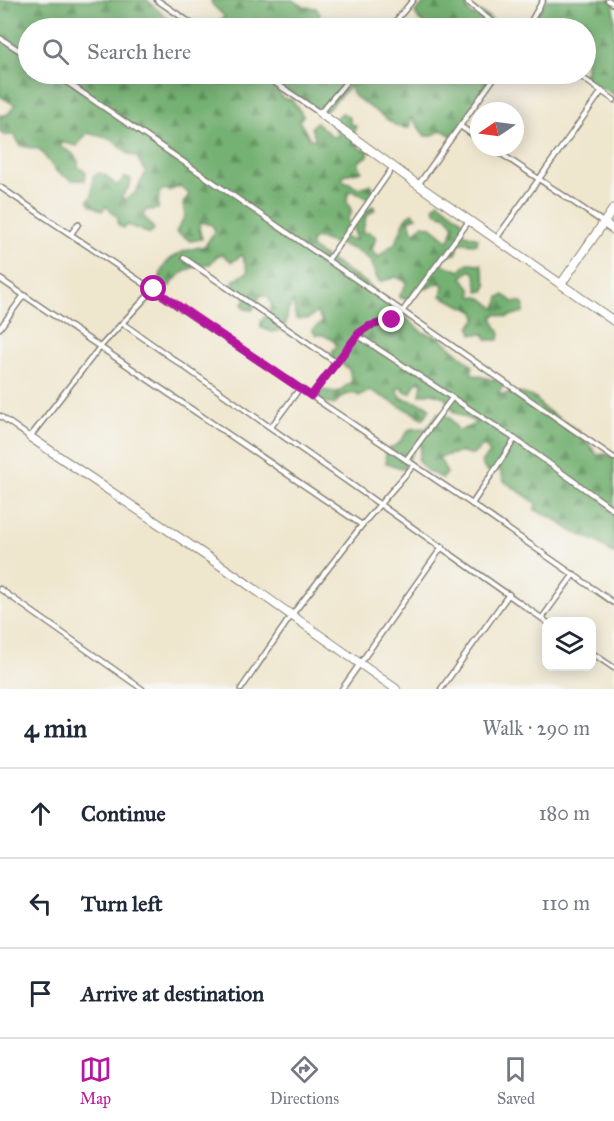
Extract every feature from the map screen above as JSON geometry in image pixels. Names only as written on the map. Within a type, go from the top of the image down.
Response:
[{"type":"street","points":[[320,113],[418,185],[614,321]]},
{"type":"street","points":[[561,284],[614,208]]},
{"type":"street","points":[[604,223],[614,230]]},
{"type":"street","points":[[30,437],[236,576],[396,689]]},
{"type":"lane","points":[[157,0],[183,18]]},
{"type":"lane","points":[[398,18],[413,0]]},
{"type":"lane","points":[[465,0],[488,18]]},
{"type":"lane","points":[[533,18],[543,0]]},
{"type":"lane","points":[[608,0],[614,4]]},
{"type":"lane","points":[[0,38],[18,50]]},
{"type":"lane","points":[[70,84],[614,458]]},
{"type":"lane","points":[[277,84],[320,113],[344,84]]},
{"type":"lane","points":[[418,185],[490,84]]},
{"type":"lane","points":[[592,84],[614,100]]},
{"type":"lane","points":[[496,239],[602,91]]},
{"type":"lane","points":[[460,126],[470,133]]},
{"type":"lane","points":[[504,156],[604,223]]},
{"type":"lane","points":[[328,260],[393,167]]},
{"type":"lane","points":[[0,187],[472,504],[614,603]]},
{"type":"lane","points":[[311,396],[357,335],[369,326],[399,316],[469,221]]},
{"type":"lane","points":[[71,234],[78,224]]},
{"type":"lane","points":[[184,258],[337,363]]},
{"type":"lane","points":[[0,279],[362,525]]},
{"type":"lane","points":[[0,416],[30,437],[100,347],[154,289]]},
{"type":"lane","points":[[0,328],[24,295]]},
{"type":"lane","points":[[122,323],[542,618]]},
{"type":"lane","points":[[357,335],[515,439],[614,510]]},
{"type":"lane","points":[[271,427],[300,388]]},
{"type":"lane","points":[[406,460],[452,398]]},
{"type":"lane","points":[[472,504],[515,439]]},
{"type":"lane","points":[[241,689],[291,616],[362,525],[414,465]]},
{"type":"lane","points":[[342,689],[442,547]]},
{"type":"lane","points":[[543,617],[574,574]]},
{"type":"lane","points":[[0,589],[142,689]]},
{"type":"lane","points":[[441,689],[509,594]]},
{"type":"lane","points":[[596,656],[614,668]]},
{"type":"green space","points":[[0,0],[147,0],[166,18],[18,18],[18,84],[486,84],[476,102],[470,102],[470,113],[462,129],[452,136],[442,130],[431,136],[425,136],[411,117],[409,128],[398,127],[353,95],[350,86],[324,113],[275,85],[282,98],[292,100],[300,111],[303,116],[299,121],[310,139],[316,140],[311,128],[316,122],[333,137],[338,137],[333,120],[342,113],[350,118],[350,124],[356,126],[354,137],[360,149],[369,150],[368,156],[358,162],[362,171],[344,175],[342,180],[360,188],[371,184],[375,195],[368,199],[354,191],[348,192],[347,201],[352,212],[347,219],[350,228],[342,231],[342,237],[356,240],[353,231],[357,216],[373,206],[375,209],[366,217],[362,234],[369,232],[376,237],[372,250],[378,257],[396,242],[407,216],[413,213],[417,217],[409,220],[412,231],[416,232],[422,225],[430,226],[449,241],[454,225],[446,216],[435,212],[434,206],[439,202],[463,221],[462,233],[478,238],[477,244],[459,243],[456,254],[445,255],[440,259],[444,265],[460,271],[468,263],[481,264],[487,286],[484,291],[478,292],[475,274],[471,270],[462,277],[472,291],[471,296],[482,298],[496,309],[499,297],[504,295],[514,302],[521,302],[524,306],[523,312],[507,317],[496,314],[492,318],[500,334],[499,340],[487,340],[484,334],[472,334],[470,327],[477,318],[475,312],[441,296],[443,286],[440,282],[426,289],[421,286],[416,288],[410,298],[404,299],[399,297],[407,282],[396,277],[380,282],[370,261],[358,252],[315,238],[311,242],[311,248],[365,282],[422,332],[439,337],[473,366],[471,374],[498,381],[503,386],[498,394],[521,393],[536,398],[542,407],[580,432],[597,455],[606,454],[614,458],[614,554],[596,541],[573,532],[553,518],[535,510],[536,503],[504,481],[500,470],[488,472],[481,462],[490,454],[487,448],[482,446],[473,455],[462,452],[439,457],[447,473],[443,478],[429,472],[420,464],[418,460],[421,448],[417,443],[404,469],[386,463],[385,451],[398,444],[410,429],[427,428],[438,413],[449,417],[459,431],[477,423],[454,412],[444,397],[432,393],[420,395],[422,382],[416,382],[411,393],[405,392],[402,387],[396,389],[402,398],[426,405],[430,409],[424,419],[370,390],[359,396],[354,393],[342,396],[334,405],[317,400],[316,394],[321,390],[338,392],[352,381],[349,369],[333,359],[332,352],[337,345],[328,337],[316,335],[312,330],[322,322],[317,312],[308,319],[296,319],[293,302],[288,311],[285,329],[273,332],[261,328],[261,322],[272,307],[268,296],[261,295],[252,310],[245,309],[242,304],[246,300],[245,294],[234,288],[233,281],[248,272],[242,255],[232,262],[222,254],[210,264],[187,270],[170,286],[159,286],[160,276],[167,262],[180,253],[205,246],[215,231],[212,225],[201,222],[199,228],[202,239],[191,241],[176,232],[185,216],[183,204],[189,194],[180,186],[169,191],[164,189],[159,193],[158,209],[146,210],[143,215],[154,229],[150,234],[128,225],[123,228],[118,225],[118,218],[106,206],[102,211],[91,205],[88,200],[92,196],[93,177],[99,173],[105,175],[117,186],[125,177],[131,179],[130,185],[121,198],[126,200],[135,193],[146,172],[136,156],[130,155],[111,139],[87,133],[77,146],[60,142],[61,147],[72,153],[78,161],[78,167],[86,172],[85,180],[72,180],[57,172],[39,149],[21,146],[14,135],[3,135],[0,132],[0,115],[8,114],[15,105],[0,96]]},
{"type":"green space","points":[[211,0],[292,0],[305,7],[316,8],[320,14],[319,18],[223,18],[225,17]]},
{"type":"green space","points":[[428,0],[466,0],[468,11],[474,16],[479,12],[490,18],[418,18],[415,12]]},
{"type":"green space","points":[[547,0],[612,0],[614,5],[614,96],[593,84],[596,84],[596,18],[535,18]]},
{"type":"route","points":[[154,289],[311,396],[359,333],[369,326],[392,320]]}]
